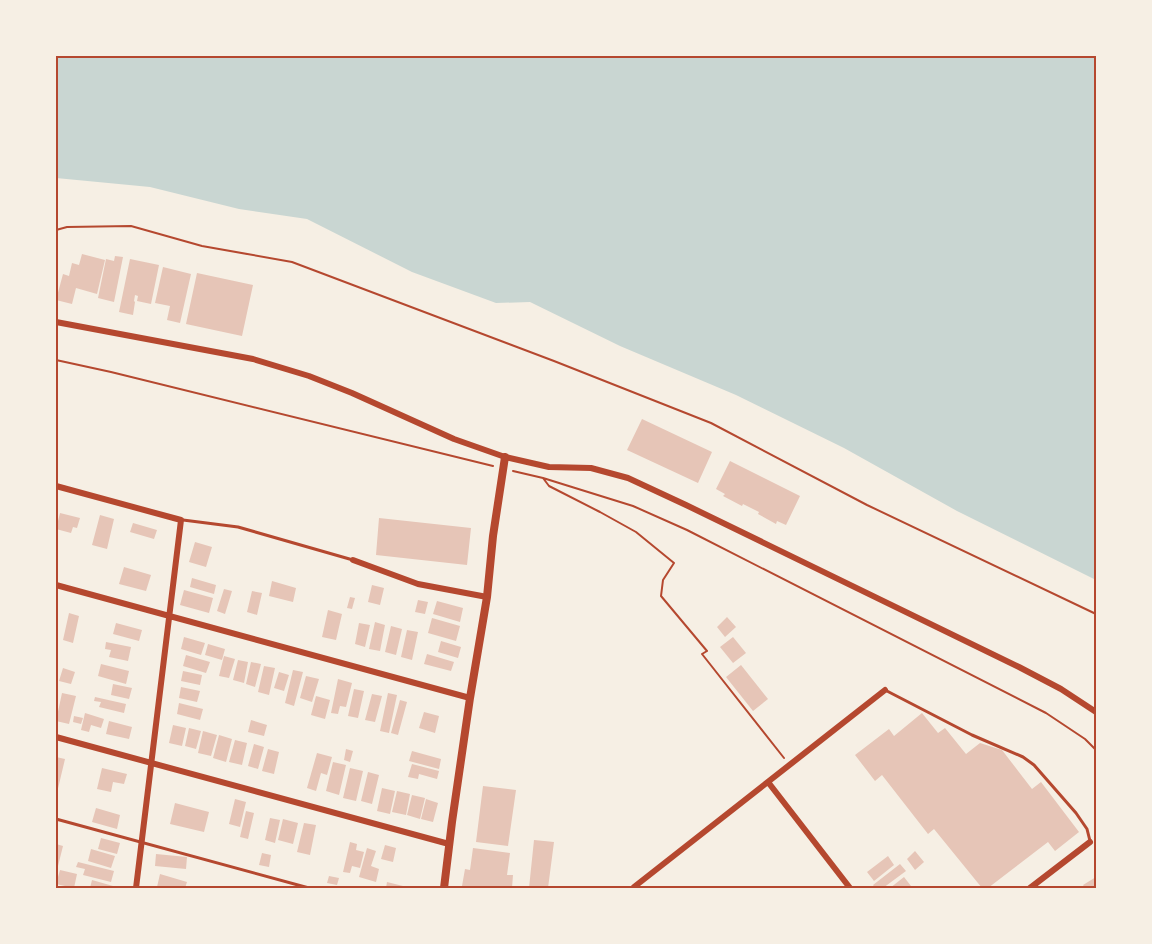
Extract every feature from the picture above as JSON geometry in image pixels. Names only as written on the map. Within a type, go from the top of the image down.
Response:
[{"type":"street","points":[[56,321],[252,359],[352,393],[454,439],[505,457],[549,467],[591,468],[628,478],[1019,667],[1061,689],[1096,712]]},
{"type":"street","points":[[444,888],[505,457]]},
{"type":"street","points":[[56,486],[181,520],[136,888]]},
{"type":"street","points":[[353,560],[418,584],[487,597]]},
{"type":"street","points":[[56,585],[470,699]]},
{"type":"street","points":[[634,887],[885,690]]},
{"type":"street","points":[[56,736],[449,844]]},
{"type":"street","points":[[768,782],[850,888]]},
{"type":"street","points":[[1030,888],[1090,842]]},
{"type":"lane","points":[[181,520],[238,527],[353,560]]},
{"type":"lane","points":[[885,690],[972,735],[1023,757],[1034,765],[1076,813],[1087,829],[1090,842]]},
{"type":"lane","points":[[56,819],[309,888]]},
{"type":"path","points":[[56,230],[77,227],[131,226],[202,246],[292,262],[711,423],[867,505],[1096,614]]},
{"type":"path","points":[[56,360],[543,478],[633,506],[687,530],[1047,713],[1085,739],[1096,750]]},
{"type":"path","points":[[543,478],[549,486],[636,532],[674,563],[663,580],[661,596],[706,651],[702,654],[790,765]]},
{"type":"shaded area","points":[[56,56],[1096,56],[1096,580],[957,511],[844,448],[736,395],[620,346],[530,302],[496,303],[412,272],[307,219],[239,209],[150,187],[56,178]]},
{"type":"building","points":[[82,254],[105,260],[97,294],[76,288],[72,304],[56,300],[63,274],[69,276],[72,263],[79,265]]},
{"type":"building","points":[[115,256],[123,257],[114,302],[98,298],[106,259],[114,261]]},
{"type":"building","points":[[130,259],[159,265],[151,304],[137,301],[138,296],[135,295],[133,315],[119,312]]},
{"type":"building","points":[[163,267],[191,274],[180,323],[167,320],[170,306],[155,303]]},
{"type":"building","points":[[197,273],[253,285],[242,336],[186,324]]},
{"type":"building","points":[[642,419],[712,452],[698,483],[627,450]]},
{"type":"building","points":[[730,461],[800,496],[786,525],[777,521],[776,524],[758,514],[759,512],[723,496],[725,494],[716,489]]},
{"type":"building","points":[[60,513],[80,518],[77,528],[73,527],[71,533],[56,529]]},
{"type":"building","points":[[100,515],[114,519],[107,549],[92,545]]},
{"type":"building","points":[[379,518],[471,528],[467,565],[376,555]]},
{"type":"building","points":[[133,523],[157,530],[154,539],[130,532]]},
{"type":"building","points":[[195,542],[212,547],[206,567],[189,562]]},
{"type":"building","points":[[124,567],[151,575],[146,591],[119,584]]},
{"type":"building","points":[[192,578],[216,585],[214,594],[190,587]]},
{"type":"building","points":[[272,581],[296,588],[293,602],[269,596]]},
{"type":"building","points":[[372,585],[384,588],[380,605],[368,602]]},
{"type":"building","points":[[224,589],[232,591],[225,614],[217,611]]},
{"type":"building","points":[[184,590],[213,598],[209,613],[180,605]]},
{"type":"building","points":[[252,591],[262,593],[257,615],[247,612]]},
{"type":"building","points":[[350,597],[355,598],[352,609],[347,608]]},
{"type":"building","points":[[418,600],[428,602],[425,614],[415,612]]},
{"type":"building","points":[[437,601],[463,608],[460,622],[433,614]]},
{"type":"building","points":[[328,610],[342,614],[336,640],[322,637]]},
{"type":"building","points":[[69,613],[79,616],[73,643],[63,640]]},
{"type":"building","points":[[727,617],[736,627],[725,637],[717,627]]},
{"type":"building","points":[[432,618],[460,626],[456,641],[428,633]]},
{"type":"building","points":[[375,622],[385,625],[380,651],[369,649]]},
{"type":"building","points":[[116,623],[142,630],[139,641],[113,634]]},
{"type":"building","points":[[359,623],[370,625],[365,647],[355,644]]},
{"type":"building","points":[[391,626],[402,629],[396,655],[385,652]]},
{"type":"building","points":[[407,630],[418,632],[412,660],[401,657]]},
{"type":"building","points":[[184,637],[205,643],[201,655],[181,649]]},
{"type":"building","points":[[733,637],[746,653],[733,663],[720,647]]},
{"type":"building","points":[[441,641],[461,647],[458,658],[438,652]]},
{"type":"building","points":[[106,642],[131,647],[128,661],[109,657],[111,650],[105,649]]},
{"type":"building","points":[[208,644],[225,649],[222,660],[205,655]]},
{"type":"building","points":[[427,654],[454,662],[451,671],[424,664]]},
{"type":"building","points":[[186,655],[210,662],[206,673],[183,666]]},
{"type":"building","points":[[224,656],[235,659],[229,678],[219,676]]},
{"type":"building","points":[[238,660],[248,662],[244,683],[233,680]]},
{"type":"building","points":[[251,662],[261,664],[255,687],[246,684]]},
{"type":"building","points":[[101,664],[129,671],[126,684],[98,676]]},
{"type":"building","points":[[741,665],[768,699],[753,711],[726,677]]},
{"type":"building","points":[[264,666],[275,668],[269,695],[258,692]]},
{"type":"building","points":[[63,668],[75,672],[71,684],[59,681]]},
{"type":"building","points":[[293,670],[303,672],[294,706],[285,703]]},
{"type":"building","points":[[183,671],[202,675],[200,685],[181,681]]},
{"type":"building","points":[[279,672],[289,675],[284,691],[274,688]]},
{"type":"building","points":[[306,676],[319,679],[312,702],[300,698]]},
{"type":"building","points":[[338,679],[352,683],[346,707],[340,706],[338,714],[331,713]]},
{"type":"building","points":[[113,684],[132,688],[129,699],[111,695]]},
{"type":"building","points":[[181,687],[200,691],[197,702],[179,698]]},
{"type":"building","points":[[354,689],[364,691],[358,718],[348,716]]},
{"type":"building","points":[[62,693],[76,696],[69,724],[56,721]]},
{"type":"building","points":[[388,693],[397,695],[389,733],[380,731]]},
{"type":"building","points":[[372,694],[382,696],[375,722],[365,720]]},
{"type":"building","points":[[316,696],[330,700],[325,719],[311,715]]},
{"type":"building","points":[[95,697],[126,704],[124,713],[99,707],[101,702],[94,701]]},
{"type":"building","points":[[400,700],[407,702],[398,735],[391,733]]},
{"type":"building","points":[[179,703],[203,709],[200,720],[177,714]]},
{"type":"building","points":[[424,712],[439,716],[435,733],[419,728]]},
{"type":"building","points":[[85,713],[104,719],[101,728],[91,725],[89,732],[81,730]]},
{"type":"building","points":[[922,713],[938,733],[945,728],[966,754],[980,743],[1002,750],[1032,789],[1041,782],[1079,832],[1055,851],[1048,842],[988,888],[982,888],[934,829],[928,834],[882,775],[875,781],[855,755],[889,729],[894,736]]},
{"type":"building","points":[[74,716],[83,718],[81,724],[73,722]]},
{"type":"building","points":[[251,720],[267,725],[264,736],[248,732]]},
{"type":"building","points":[[109,721],[132,727],[129,739],[106,734]]},
{"type":"building","points":[[173,725],[186,728],[182,746],[169,743]]},
{"type":"building","points":[[189,728],[201,731],[196,749],[185,746]]},
{"type":"building","points":[[203,731],[217,735],[211,756],[198,753]]},
{"type":"building","points":[[219,735],[232,739],[226,762],[213,758]]},
{"type":"building","points":[[235,740],[247,743],[242,765],[229,762]]},
{"type":"building","points":[[254,744],[264,747],[258,769],[248,766]]},
{"type":"building","points":[[268,749],[279,752],[274,774],[262,771]]},
{"type":"building","points":[[346,749],[353,751],[350,762],[344,760]]},
{"type":"building","points":[[412,751],[441,759],[439,769],[409,761]]},
{"type":"building","points":[[317,753],[332,757],[327,775],[321,773],[316,791],[307,788]]},
{"type":"building","points":[[56,757],[65,759],[56,797]]},
{"type":"building","points":[[333,762],[346,765],[339,795],[326,791]]},
{"type":"building","points":[[412,764],[439,771],[437,779],[419,774],[418,779],[408,777]]},
{"type":"building","points":[[102,768],[127,774],[124,784],[113,782],[111,792],[97,789]]},
{"type":"building","points":[[350,768],[363,771],[356,801],[343,798]]},
{"type":"building","points":[[368,772],[379,775],[372,804],[361,801]]},
{"type":"building","points":[[483,786],[516,790],[508,846],[476,842]]},
{"type":"building","points":[[382,788],[395,791],[390,814],[377,811]]},
{"type":"building","points":[[397,791],[410,794],[406,815],[392,812]]},
{"type":"building","points":[[412,795],[425,798],[420,819],[407,815]]},
{"type":"building","points":[[235,799],[246,802],[240,827],[229,824]]},
{"type":"building","points":[[426,799],[438,803],[433,822],[421,819]]},
{"type":"building","points":[[175,803],[209,812],[204,832],[170,824]]},
{"type":"building","points":[[96,808],[120,815],[117,829],[92,822]]},
{"type":"building","points":[[246,811],[254,813],[248,839],[240,837]]},
{"type":"building","points":[[270,818],[280,820],[275,843],[265,840]]},
{"type":"building","points":[[283,819],[298,823],[293,844],[278,840]]},
{"type":"building","points":[[304,823],[316,825],[310,855],[297,852]]},
{"type":"building","points":[[101,838],[120,843],[117,854],[98,849]]},
{"type":"building","points":[[534,840],[554,842],[548,888],[529,888]]},
{"type":"building","points":[[350,842],[357,844],[356,850],[364,852],[360,868],[352,866],[350,873],[343,872]]},
{"type":"building","points":[[56,844],[63,846],[56,874]]},
{"type":"building","points":[[385,845],[396,848],[393,862],[381,859]]},
{"type":"building","points":[[367,848],[376,851],[371,866],[379,869],[376,882],[359,877]]},
{"type":"building","points":[[473,848],[510,853],[507,875],[513,875],[512,888],[462,886],[465,869],[470,870]]},
{"type":"building","points":[[91,849],[115,856],[111,868],[88,861]]},
{"type":"building","points":[[915,851],[924,862],[915,870],[907,859]]},
{"type":"building","points":[[262,853],[271,855],[269,867],[259,865]]},
{"type":"building","points":[[156,854],[187,857],[186,869],[155,866]]},
{"type":"building","points":[[888,856],[894,865],[874,881],[867,872]]},
{"type":"building","points":[[78,862],[114,871],[111,882],[83,875],[85,869],[76,867]]},
{"type":"building","points":[[900,864],[906,871],[883,888],[875,888],[873,885]]},
{"type":"building","points":[[60,870],[77,874],[74,888],[56,884]]},
{"type":"building","points":[[160,874],[187,882],[185,888],[157,887]]},
{"type":"building","points":[[329,876],[339,878],[337,885],[327,883]]},
{"type":"building","points":[[904,877],[911,886],[890,888]]},
{"type":"building","points":[[1096,877],[1096,888],[1085,888],[1083,885]]},
{"type":"building","points":[[92,880],[120,888],[90,888]]},
{"type":"building","points":[[387,882],[411,888],[386,888]]}]
